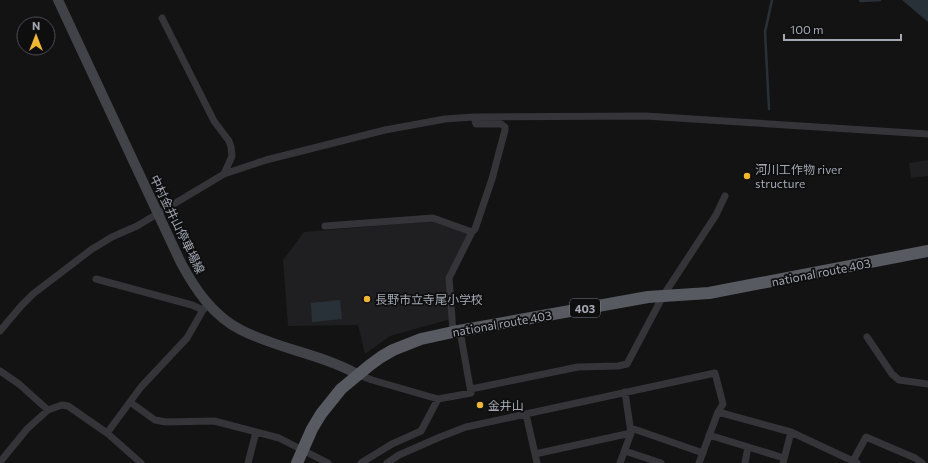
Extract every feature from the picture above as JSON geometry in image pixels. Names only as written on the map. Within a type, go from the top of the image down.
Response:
[{"type":"highway","name":"national route 403","points":[[297,463],[312,429],[321,414],[341,389],[370,364],[393,350],[420,339],[456,331],[648,297],[709,293],[928,251]]},
{"type":"main road","name":"中村金井山停車場線","points":[[58,0],[156,212],[184,270],[206,307],[240,330],[282,347],[328,361],[358,374]]},
{"type":"street","points":[[162,18],[214,121],[229,141],[232,156],[224,174]]},
{"type":"street","points":[[0,331],[33,294],[92,249],[112,237],[138,226],[156,212],[224,174],[266,160],[385,130],[444,120],[474,117],[645,116],[926,135]]},
{"type":"street","points":[[358,374],[372,380],[438,399],[471,393],[456,331],[449,278],[472,232],[475,229],[492,179],[505,130],[504,125],[501,124],[476,124],[474,117]]},
{"type":"street","points":[[471,389],[578,367],[618,366],[627,364],[663,296],[716,215],[725,196]]},
{"type":"street","points":[[326,226],[433,218],[472,232]]},
{"type":"street","points":[[96,279],[192,305],[206,307],[187,338],[148,378],[107,433]]},
{"type":"street","points":[[867,337],[892,374],[899,380],[928,384]]},
{"type":"street","points":[[0,371],[18,384],[48,410]]},
{"type":"street","points":[[387,463],[399,455],[466,427],[715,372],[723,404],[718,412],[699,463]]},
{"type":"street","points":[[620,463],[631,430],[625,392]]},
{"type":"street","points":[[361,463],[392,444],[421,431],[438,399]]},
{"type":"street","points":[[130,402],[155,420],[166,422],[214,420],[279,438],[328,463]]},
{"type":"street","points":[[0,462],[27,429],[48,410],[62,405],[68,406],[107,433],[141,463]]},
{"type":"street","points":[[718,412],[791,432],[855,462],[866,437],[915,458],[922,463]]},
{"type":"street","points":[[526,414],[537,463]]},
{"type":"street","points":[[535,454],[631,430],[702,453]]},
{"type":"street","points":[[248,463],[256,432]]},
{"type":"street","points":[[709,435],[748,447],[784,461],[791,432]]},
{"type":"street","points":[[744,463],[748,447]]},
{"type":"street","points":[[625,451],[661,463]]},
{"type":"shaded area","points":[[902,0],[928,0],[928,22]]},
{"type":"shaded area","points":[[928,160],[928,176],[911,178],[909,163]]},
{"type":"shaded area","name":"長野市立寺尾小学校","points":[[433,221],[466,233],[469,238],[446,279],[451,319],[390,336],[365,354],[358,325],[288,326],[283,260],[304,232]]},
{"type":"shaded area","points":[[340,300],[342,319],[312,322],[311,303]]},
{"type":"waterway","points":[[769,109],[765,32],[772,0]]},
{"type":"waterway","points":[[860,0],[880,0]]},
{"type":"place","name":"河川工作物 river structure","points":[[747,176]]},
{"type":"place","name":"長野市立寺尾小学校","points":[[367,299]]},
{"type":"place","name":"金井山","points":[[480,405]]}]
